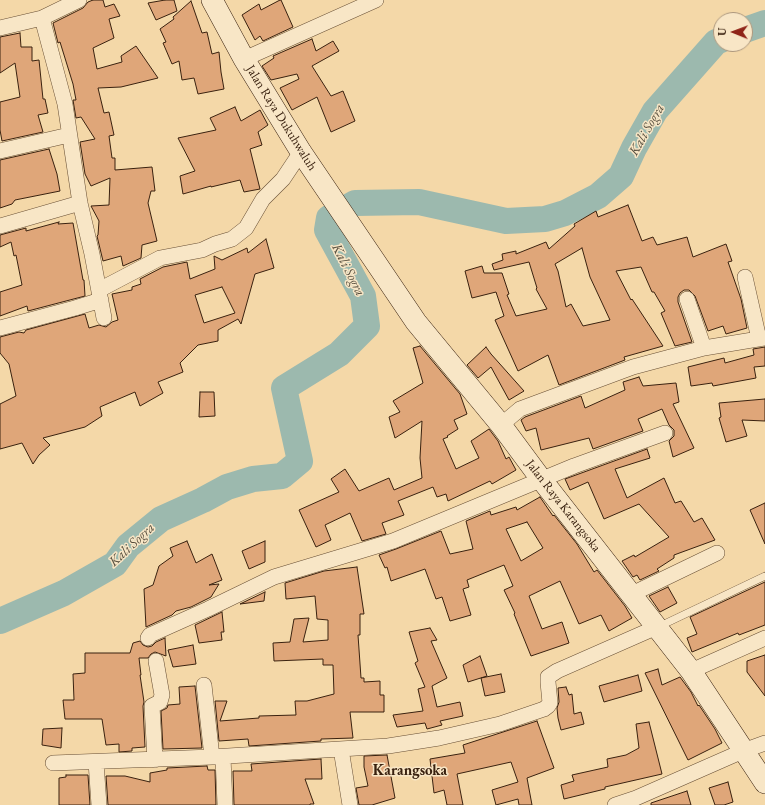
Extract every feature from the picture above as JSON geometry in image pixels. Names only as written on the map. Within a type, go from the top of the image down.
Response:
[{"type":"main road","name":"Jalan Raya Dukuhwaluh","points":[[212,0],[244,59],[301,152],[355,233]]},
{"type":"main road","name":"Jalan Raya Karangsoka","points":[[355,233],[416,322],[500,425],[691,670],[765,783]]},
{"type":"street","points":[[0,28],[42,18],[79,0]]},
{"type":"street","points":[[244,59],[376,0]]},
{"type":"street","points":[[42,18],[65,104],[80,203],[92,254],[104,318]]},
{"type":"street","points":[[0,151],[70,135]]},
{"type":"street","points":[[0,328],[75,308],[100,295],[160,258],[202,250],[215,244],[232,240],[246,228],[263,199],[283,179],[301,152]]},
{"type":"street","points":[[0,226],[80,203]]},
{"type":"street","points":[[500,425],[520,409],[633,368],[704,348],[762,338],[745,277]]},
{"type":"street","points":[[687,299],[704,348]]},
{"type":"street","points":[[148,638],[150,635],[274,577],[393,541],[541,479],[665,433]]},
{"type":"street","points":[[632,594],[717,553]]},
{"type":"street","points":[[53,763],[218,757],[388,746],[438,738],[500,724],[544,709],[550,703],[548,678],[551,675],[658,627]]},
{"type":"street","points":[[691,670],[765,638]]},
{"type":"street","points":[[155,760],[152,706],[160,702],[162,695],[156,661]]},
{"type":"street","points":[[204,685],[218,757],[225,805]]},
{"type":"street","points":[[615,805],[636,798],[743,751],[765,743]]},
{"type":"street","points":[[341,749],[350,805]]},
{"type":"street","points":[[96,762],[99,805]]},
{"type":"lane","points":[[658,627],[765,576]]},
{"type":"building","points":[[93,0],[103,0],[105,7],[114,4],[120,16],[109,19],[114,38],[93,48],[97,69],[122,62],[121,56],[136,46],[158,78],[121,87],[98,88],[104,113],[109,112],[114,135],[109,136],[112,158],[115,158],[115,170],[152,167],[155,191],[151,191],[148,203],[157,241],[142,245],[141,258],[123,266],[121,256],[103,261],[97,236],[99,221],[91,206],[109,205],[110,178],[91,186],[85,174],[80,142],[95,139],[81,117],[76,118],[73,100],[76,100],[73,84],[60,42],[58,43],[53,23],[83,8],[88,2]]},
{"type":"building","points":[[174,0],[177,11],[156,20],[148,3]]},
{"type":"building","points":[[280,0],[293,27],[263,41],[260,36],[255,40],[242,15],[259,4],[261,10]]},
{"type":"building","points":[[191,1],[202,33],[207,32],[212,54],[219,52],[224,89],[198,94],[194,78],[182,80],[179,61],[172,64],[163,43],[166,42],[160,29],[174,19],[173,17]]},
{"type":"building","points":[[20,33],[21,47],[32,47],[32,61],[39,60],[43,99],[45,99],[48,113],[38,115],[43,132],[2,141],[0,130],[0,102],[20,97],[15,63],[0,73],[0,37]]},
{"type":"building","points":[[312,39],[316,51],[333,41],[339,51],[312,66],[331,96],[343,91],[355,121],[331,132],[317,97],[292,110],[280,88],[299,79],[297,74],[271,80],[262,66],[274,58],[273,56]]},
{"type":"building","points":[[235,107],[241,121],[260,110],[268,125],[258,132],[262,145],[250,149],[260,189],[244,192],[240,180],[183,194],[180,176],[195,171],[178,138],[216,130],[210,118]]},
{"type":"building","points":[[49,149],[57,174],[60,191],[15,200],[12,204],[0,208],[0,160]]},
{"type":"building","points":[[628,205],[642,241],[653,237],[657,245],[687,237],[693,257],[726,244],[732,261],[728,262],[741,299],[747,328],[726,334],[723,326],[708,331],[695,296],[689,290],[684,290],[678,297],[678,302],[692,342],[675,346],[661,313],[665,311],[654,292],[652,292],[641,267],[616,271],[631,300],[632,299],[663,346],[624,357],[625,360],[559,385],[548,355],[518,371],[495,320],[504,316],[496,292],[472,298],[465,271],[482,266],[484,273],[502,273],[509,294],[507,295],[516,316],[547,309],[536,289],[537,288],[529,262],[494,270],[492,264],[503,260],[502,254],[516,251],[516,254],[546,242],[549,249],[575,226],[574,224],[596,211],[598,217]],"holes":[[[582,248],[590,277],[610,320],[583,326],[571,304],[566,307],[555,264]]]},
{"type":"building","points":[[59,222],[58,224],[73,223],[84,280],[85,296],[28,311],[27,306],[0,316],[0,292],[22,285],[16,255],[14,256],[11,242],[0,247],[0,235],[26,228],[26,231]]},
{"type":"building","points":[[266,239],[274,268],[255,274],[241,324],[238,319],[218,330],[218,341],[198,345],[180,363],[183,372],[158,382],[163,393],[140,406],[135,392],[100,407],[102,416],[85,427],[43,438],[50,445],[39,455],[33,464],[22,443],[0,449],[0,404],[16,396],[9,364],[0,353],[0,337],[19,332],[24,333],[26,330],[85,314],[89,328],[99,325],[106,327],[112,322],[118,320],[112,294],[132,290],[132,287],[141,284],[140,279],[163,267],[187,262],[190,279],[215,269],[214,256],[222,260],[247,248],[248,253]],"holes":[[[222,287],[235,313],[204,323],[195,295]]]},
{"type":"building","points":[[420,346],[460,394],[467,414],[454,420],[458,429],[443,439],[456,469],[479,458],[471,441],[489,429],[498,441],[506,459],[509,457],[516,470],[492,484],[490,481],[448,501],[446,494],[437,497],[433,487],[398,501],[404,515],[382,523],[386,534],[362,541],[350,513],[325,525],[331,540],[316,547],[299,510],[339,492],[331,479],[345,469],[359,491],[389,478],[394,490],[422,478],[420,458],[422,421],[395,438],[389,417],[400,412],[393,401],[423,383],[413,348]]},
{"type":"building","points":[[486,347],[524,391],[509,400],[491,367],[478,378],[467,365]]},
{"type":"building","points":[[765,347],[765,366],[754,367],[756,378],[713,386],[712,383],[691,386],[688,367],[724,358],[725,363],[754,355],[753,349]]},
{"type":"building","points":[[639,377],[643,386],[676,383],[679,402],[673,404],[694,448],[673,457],[669,441],[674,436],[674,430],[669,425],[662,409],[638,419],[643,431],[593,449],[589,438],[541,450],[536,428],[526,431],[521,420],[525,417],[581,396],[585,408],[625,390],[623,382]]},
{"type":"building","points":[[200,392],[214,392],[215,416],[199,417]]},
{"type":"building","points":[[765,399],[765,421],[742,420],[747,436],[726,442],[719,418],[721,417],[719,403]]},
{"type":"building","points":[[647,449],[650,458],[615,469],[627,498],[664,478],[675,503],[681,501],[694,522],[702,518],[715,540],[674,555],[674,558],[657,569],[659,571],[640,580],[637,575],[633,577],[622,561],[634,555],[635,557],[669,537],[639,504],[604,519],[588,482],[570,490],[565,479]]},
{"type":"building","points":[[540,497],[553,516],[554,515],[577,544],[594,572],[597,570],[625,606],[632,618],[609,631],[601,615],[579,624],[560,581],[529,596],[542,629],[562,622],[569,643],[531,656],[514,614],[515,613],[504,590],[513,586],[504,565],[467,580],[469,587],[463,589],[471,615],[450,621],[442,597],[436,599],[425,569],[391,581],[387,567],[385,568],[379,555],[441,531],[450,554],[473,549],[466,521],[490,511],[491,515],[516,507],[517,510]],"holes":[[[527,522],[543,548],[521,561],[506,529]]]},
{"type":"building","points":[[765,503],[765,544],[750,510]]},
{"type":"building","points":[[187,541],[196,563],[212,554],[222,580],[209,585],[219,584],[211,597],[191,607],[176,611],[172,615],[146,627],[144,589],[153,585],[159,566],[173,556],[170,548]]},
{"type":"building","points":[[265,541],[265,562],[249,569],[242,551]]},
{"type":"building","points":[[357,567],[364,614],[360,614],[360,635],[358,635],[361,678],[364,678],[364,682],[380,681],[380,695],[384,695],[384,712],[350,712],[353,738],[321,739],[321,741],[249,746],[248,739],[219,741],[215,701],[227,701],[220,721],[259,718],[259,716],[296,715],[295,701],[307,701],[334,694],[333,665],[323,665],[323,659],[274,661],[273,643],[290,642],[294,619],[309,618],[303,642],[328,640],[328,620],[317,619],[315,596],[286,599],[285,583],[324,571]]},
{"type":"building","points":[[765,582],[765,625],[739,635],[738,633],[692,652],[687,638],[697,634],[690,617]]},
{"type":"building","points":[[668,587],[677,603],[660,612],[649,596]]},
{"type":"building","points":[[265,592],[264,601],[240,604]]},
{"type":"building","points":[[222,612],[224,632],[221,632],[222,640],[199,643],[195,625]]},
{"type":"building","points":[[430,628],[437,640],[431,641],[447,678],[432,686],[437,707],[460,702],[463,716],[440,721],[442,725],[427,729],[425,723],[397,727],[393,715],[423,711],[418,689],[425,687],[415,663],[418,661],[409,632]]},
{"type":"building","points":[[165,638],[166,656],[155,652],[148,658],[139,658],[144,702],[145,747],[132,748],[132,751],[119,752],[119,744],[106,745],[102,719],[65,719],[63,700],[74,700],[73,674],[85,673],[85,653],[130,653],[133,643],[140,641],[143,645],[148,647]]},
{"type":"building","points":[[193,645],[196,664],[173,667],[168,650]]},
{"type":"building","points":[[765,655],[765,696],[747,672],[747,661]]},
{"type":"building","points":[[480,656],[487,676],[468,682],[463,665]]},
{"type":"building","points":[[658,669],[662,685],[680,677],[691,692],[698,706],[699,705],[715,729],[722,743],[688,760],[645,673]]},
{"type":"building","points":[[501,674],[505,692],[485,696],[481,678]]},
{"type":"building","points":[[638,675],[642,691],[604,702],[599,686]]},
{"type":"building","points":[[195,686],[202,748],[163,749],[161,711],[167,708],[168,705],[180,704],[179,687]]},
{"type":"building","points":[[566,687],[569,695],[572,694],[574,714],[581,712],[584,724],[561,730],[557,708],[559,702],[558,688]]},
{"type":"building","points":[[537,721],[554,768],[527,778],[532,805],[519,805],[518,799],[496,805],[492,790],[518,782],[511,762],[457,774],[463,805],[447,805],[444,790],[434,793],[430,759],[465,753],[463,745]]},
{"type":"building","points":[[649,722],[662,774],[605,787],[605,789],[564,799],[561,785],[574,781],[572,775],[608,767],[607,759],[626,755],[639,748],[636,724]]},
{"type":"building","points":[[62,728],[61,748],[42,745],[43,729]]},
{"type":"building","points":[[387,755],[395,798],[372,805],[359,805],[356,788],[368,786],[364,767],[364,756]]},
{"type":"building","points":[[321,759],[322,779],[305,779],[314,804],[234,805],[233,771],[252,771],[251,764]]},
{"type":"building","points":[[207,766],[208,770],[215,770],[216,805],[108,805],[106,776],[125,776],[150,782],[150,773],[167,770],[167,768]]},
{"type":"building","points":[[66,775],[88,775],[90,805],[59,805],[59,778],[66,777]]},
{"type":"building","points":[[728,782],[733,802],[724,805],[715,805],[709,788]]},
{"type":"building","points":[[687,791],[691,805],[651,805],[651,803]]},
{"type":"waterway","name":"Kali Sogra","points":[[753,27],[765,23]]},
{"type":"waterway","name":"Kali Sogra","points":[[0,621],[64,593],[115,564],[128,546],[161,519],[203,500],[227,487],[253,479],[282,476],[300,461],[284,388],[339,354],[367,326],[363,296],[327,230],[329,218],[355,203],[419,202],[506,221],[545,219],[565,213],[598,196],[621,176],[634,148],[655,111],[713,45]]},
{"type":"district","name":"Karangsoka","points":[[410,771]]}]
